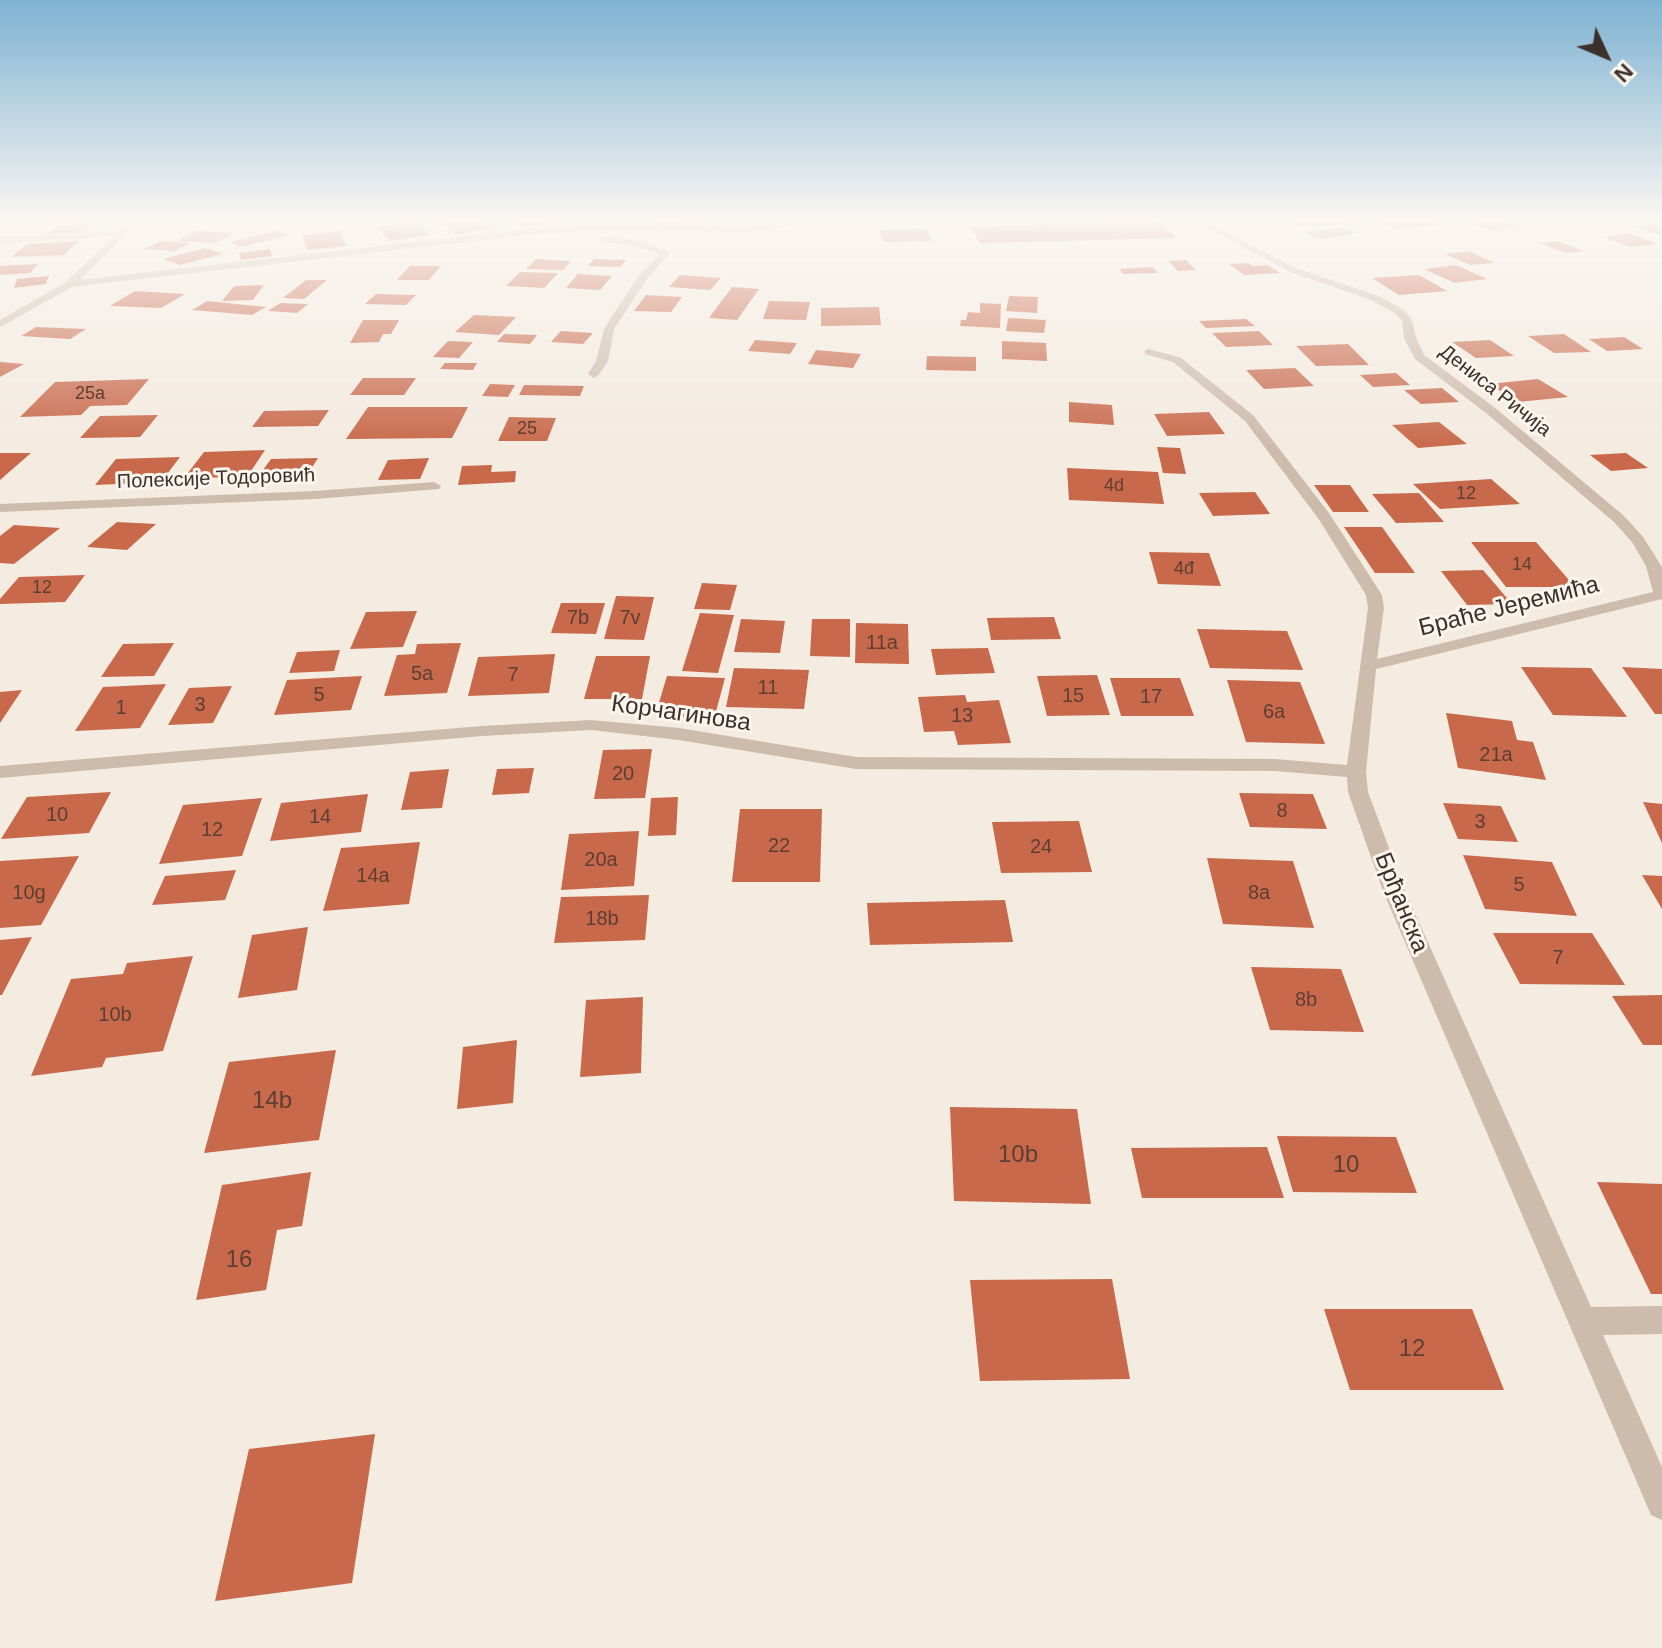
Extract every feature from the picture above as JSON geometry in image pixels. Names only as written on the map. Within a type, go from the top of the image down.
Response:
[{"type":"street","points":[[0,324],[51,295]]},
{"type":"street","points":[[594,374],[602,361],[609,329],[631,295]]},
{"type":"street","name":"Дениса Ричија","points":[[1366,295],[1400,312],[1407,320],[1410,338],[1419,357],[1490,410],[1601,502],[1629,530],[1654,566],[1661,594]]},
{"type":"street","name":"Брђанска","points":[[1149,352],[1177,360],[1239,408],[1269,441],[1324,516],[1374,595],[1376,608],[1361,700],[1356,772],[1358,792],[1394,891],[1662,1504]]},
{"type":"street","name":"Полексије Тодоровић","points":[[0,508],[299,496],[434,486]]},
{"type":"street","name":"Браће Јеремића","points":[[1368,666],[1661,594]]},
{"type":"street","name":"Корчагинова","points":[[0,772],[482,731],[591,725],[679,734],[856,763],[1275,765],[1356,772]]},
{"type":"street","points":[[1581,1321],[1662,1320]]},
{"type":"building","points":[[128,295],[183,295],[161,308],[110,306]]},
{"type":"building","points":[[227,295],[257,295],[253,300],[222,301]]},
{"type":"building","points":[[287,295],[309,295],[304,299],[283,298]]},
{"type":"building","points":[[375,295],[416,295],[406,305],[365,304]]},
{"type":"building","points":[[646,295],[682,297],[671,312],[634,311]]},
{"type":"building","points":[[726,295],[755,295],[737,320],[709,318]]},
{"type":"building","points":[[1009,296],[1038,297],[1037,313],[1006,311]]},
{"type":"building","points":[[207,301],[266,307],[252,315],[192,310]]},
{"type":"building","points":[[769,301],[810,302],[806,320],[763,319]]},
{"type":"building","points":[[280,303],[308,304],[297,313],[268,311]]},
{"type":"building","points":[[980,303],[1001,304],[1000,328],[960,326],[968,312],[980,313]]},
{"type":"building","points":[[879,307],[881,325],[821,326],[821,308]]},
{"type":"building","points":[[474,315],[516,317],[499,335],[455,332]]},
{"type":"building","points":[[1008,318],[1046,320],[1044,333],[1006,331]]},
{"type":"building","points":[[1246,319],[1255,326],[1206,328],[1199,321]]},
{"type":"building","points":[[363,320],[399,320],[391,334],[383,334],[379,342],[350,343]]},
{"type":"building","points":[[36,327],[86,329],[70,339],[21,336]]},
{"type":"building","points":[[561,331],[593,333],[583,344],[551,342]]},
{"type":"building","points":[[1259,331],[1273,345],[1226,347],[1212,333]]},
{"type":"building","points":[[504,334],[537,335],[530,344],[497,342]]},
{"type":"building","points":[[1564,334],[1591,352],[1554,353],[1528,336]]},
{"type":"building","points":[[1624,337],[1643,349],[1607,351],[1589,339]]},
{"type":"building","points":[[755,340],[797,343],[790,354],[748,351]]},
{"type":"building","points":[[1490,340],[1514,356],[1476,358],[1452,342]]},
{"type":"building","points":[[448,341],[473,342],[459,358],[433,357]]},
{"type":"building","points":[[1002,341],[1046,343],[1047,361],[1002,359]]},
{"type":"building","points":[[1348,344],[1369,365],[1316,366],[1296,346]]},
{"type":"building","points":[[816,350],[861,354],[853,368],[808,364]]},
{"type":"building","points":[[927,356],[976,357],[976,371],[926,370]]},
{"type":"building","points":[[0,362],[24,364],[0,377]]},
{"type":"building","points":[[445,363],[477,363],[473,370],[440,369]]},
{"type":"building","points":[[1295,368],[1314,386],[1264,389],[1246,370]]},
{"type":"building","points":[[1396,373],[1410,385],[1373,387],[1360,375]]},
{"type":"building","points":[[363,378],[416,378],[404,395],[350,395]]},
{"type":"building","points":[[149,379],[127,405],[90,406],[81,415],[20,417],[55,382]]},
{"type":"building","points":[[1538,379],[1568,397],[1518,402],[1489,384]]},
{"type":"building","points":[[490,384],[515,385],[508,397],[482,396]]},
{"type":"building","points":[[524,385],[584,386],[580,396],[519,395]]},
{"type":"building","points":[[1442,388],[1459,402],[1421,404],[1404,390]]},
{"type":"building","points":[[1069,402],[1112,405],[1114,425],[1069,422]]},
{"type":"building","points":[[368,407],[468,407],[452,438],[346,439]]},
{"type":"building","points":[[329,410],[318,426],[252,427],[264,411]]},
{"type":"building","points":[[1209,412],[1225,434],[1167,436],[1154,414]]},
{"type":"building","points":[[158,415],[140,437],[80,438],[100,416]]},
{"type":"building","points":[[509,417],[556,418],[547,441],[498,441]]},
{"type":"building","points":[[1439,422],[1467,444],[1418,448],[1392,425]]},
{"type":"building","points":[[1157,447],[1180,448],[1186,474],[1163,473]]},
{"type":"building","points":[[265,450],[247,477],[184,478],[204,452]]},
{"type":"building","points":[[0,453],[31,453],[0,480]]},
{"type":"building","points":[[1626,453],[1648,468],[1611,471],[1590,455]]},
{"type":"building","points":[[180,457],[161,482],[95,485],[116,459]]},
{"type":"building","points":[[318,458],[302,483],[253,484],[271,459]]},
{"type":"building","points":[[429,458],[420,479],[378,480],[388,460]]},
{"type":"building","points":[[492,465],[491,472],[516,471],[515,482],[458,485],[462,466]]},
{"type":"building","points":[[1067,468],[1158,472],[1164,504],[1069,500]]},
{"type":"building","points":[[1491,479],[1520,504],[1440,509],[1413,484]]},
{"type":"building","points":[[1314,485],[1350,485],[1369,512],[1333,512]]},
{"type":"building","points":[[1255,492],[1270,514],[1213,516],[1199,493]]},
{"type":"building","points":[[1419,493],[1444,522],[1396,523],[1372,494]]},
{"type":"building","points":[[117,522],[156,524],[127,550],[87,547]]},
{"type":"building","points":[[14,525],[60,528],[14,564],[0,563],[0,536]]},
{"type":"building","points":[[1344,527],[1382,527],[1415,573],[1375,573]]},
{"type":"building","points":[[1471,542],[1536,542],[1575,587],[1506,587]]},
{"type":"building","points":[[1149,552],[1209,553],[1221,586],[1158,584]]},
{"type":"building","points":[[1483,570],[1512,604],[1467,605],[1441,571]]},
{"type":"building","points":[[85,575],[65,602],[0,604],[0,599],[19,577]]},
{"type":"building","points":[[702,583],[737,585],[730,610],[694,609]]},
{"type":"building","points":[[616,596],[654,597],[644,640],[604,639]]},
{"type":"building","points":[[561,603],[605,603],[596,634],[551,633]]},
{"type":"building","points":[[417,611],[403,647],[350,649],[366,612]]},
{"type":"building","points":[[700,613],[734,615],[718,673],[682,671]]},
{"type":"building","points":[[1054,617],[1061,639],[991,640],[987,618]]},
{"type":"building","points":[[741,619],[785,621],[780,653],[734,652]]},
{"type":"building","points":[[812,619],[850,619],[850,657],[810,656]]},
{"type":"building","points":[[856,623],[908,624],[909,664],[855,663]]},
{"type":"building","points":[[1197,629],[1287,631],[1303,670],[1210,668]]},
{"type":"building","points":[[174,643],[154,676],[101,677],[123,644]]},
{"type":"building","points":[[461,643],[447,693],[384,696],[397,655],[415,654],[417,644]]},
{"type":"building","points":[[988,648],[995,673],[936,675],[931,649]]},
{"type":"building","points":[[340,650],[334,671],[289,673],[297,652]]},
{"type":"building","points":[[555,654],[549,693],[468,696],[478,657]]},
{"type":"building","points":[[596,656],[650,656],[642,699],[584,699]]},
{"type":"building","points":[[1521,667],[1591,668],[1627,717],[1553,715]]},
{"type":"building","points":[[1622,667],[1662,669],[1662,714],[1655,714]]},
{"type":"building","points":[[734,668],[809,670],[804,709],[726,707]]},
{"type":"building","points":[[1097,675],[1110,715],[1047,716],[1037,676]]},
{"type":"building","points":[[362,676],[351,710],[274,715],[287,680]]},
{"type":"building","points":[[667,676],[725,678],[714,719],[655,716]]},
{"type":"building","points":[[1110,678],[1180,678],[1194,716],[1121,716]]},
{"type":"building","points":[[1227,680],[1300,682],[1325,744],[1246,742]]},
{"type":"building","points":[[166,684],[140,728],[75,731],[103,687]]},
{"type":"building","points":[[232,686],[213,723],[168,725],[189,688]]},
{"type":"building","points":[[22,690],[0,723],[0,692]]},
{"type":"building","points":[[965,695],[967,702],[999,700],[1011,743],[958,745],[954,731],[924,732],[918,697]]},
{"type":"building","points":[[1446,713],[1512,721],[1517,740],[1533,742],[1546,780],[1458,768]]},
{"type":"building","points":[[652,749],[645,798],[594,799],[603,750]]},
{"type":"building","points":[[534,768],[529,793],[492,795],[497,769]]},
{"type":"building","points":[[449,769],[442,808],[401,810],[410,772]]},
{"type":"building","points":[[111,792],[89,833],[1,839],[27,797]]},
{"type":"building","points":[[1239,793],[1313,794],[1327,829],[1250,827]]},
{"type":"building","points":[[368,794],[361,832],[270,841],[281,803]]},
{"type":"building","points":[[678,797],[676,835],[648,836],[651,798]]},
{"type":"building","points":[[262,798],[242,856],[159,864],[183,805]]},
{"type":"building","points":[[1643,802],[1662,804],[1662,843]]},
{"type":"building","points":[[1443,803],[1501,806],[1518,842],[1458,839]]},
{"type":"building","points":[[740,809],[822,809],[820,882],[732,882]]},
{"type":"building","points":[[1079,821],[1092,872],[1001,873],[992,822]]},
{"type":"building","points":[[639,831],[634,886],[561,890],[569,834]]},
{"type":"building","points":[[420,842],[409,904],[323,911],[341,848]]},
{"type":"building","points":[[1463,855],[1552,862],[1577,916],[1485,909]]},
{"type":"building","points":[[79,856],[41,925],[0,928],[0,861]]},
{"type":"building","points":[[1207,858],[1293,861],[1314,928],[1223,924]]},
{"type":"building","points":[[236,870],[225,900],[152,905],[165,876]]},
{"type":"building","points":[[1642,875],[1662,876],[1662,909]]},
{"type":"building","points":[[649,895],[645,940],[554,943],[561,897]]},
{"type":"building","points":[[1005,900],[1013,942],[870,945],[867,903]]},
{"type":"building","points":[[308,927],[297,990],[238,998],[252,935]]},
{"type":"building","points":[[1493,933],[1592,933],[1625,985],[1520,984]]},
{"type":"building","points":[[32,937],[2,995],[0,995],[0,940]]},
{"type":"building","points":[[193,956],[163,1051],[106,1058],[102,1067],[31,1076],[71,979],[123,974],[127,963]]},
{"type":"building","points":[[1251,967],[1341,969],[1364,1032],[1270,1030]]},
{"type":"building","points":[[1662,995],[1662,1045],[1643,1045],[1612,996]]},
{"type":"building","points":[[643,997],[641,1073],[580,1077],[586,1000]]},
{"type":"building","points":[[517,1040],[513,1103],[457,1109],[463,1047]]},
{"type":"building","points":[[336,1050],[319,1140],[204,1153],[229,1062]]},
{"type":"building","points":[[950,1107],[1077,1109],[1091,1204],[954,1201]]},
{"type":"building","points":[[1277,1136],[1396,1137],[1417,1193],[1293,1192]]},
{"type":"building","points":[[1267,1147],[1284,1198],[1142,1198],[1131,1148]]},
{"type":"building","points":[[311,1172],[302,1226],[277,1230],[266,1290],[196,1300],[222,1185]]},
{"type":"building","points":[[1597,1182],[1662,1184],[1662,1294],[1651,1294]]},
{"type":"building","points":[[1112,1279],[1130,1379],[980,1381],[970,1280]]},
{"type":"building","points":[[1324,1309],[1472,1309],[1504,1390],[1350,1390]]},
{"type":"building","points":[[375,1434],[352,1583],[215,1601],[249,1449]]}]
